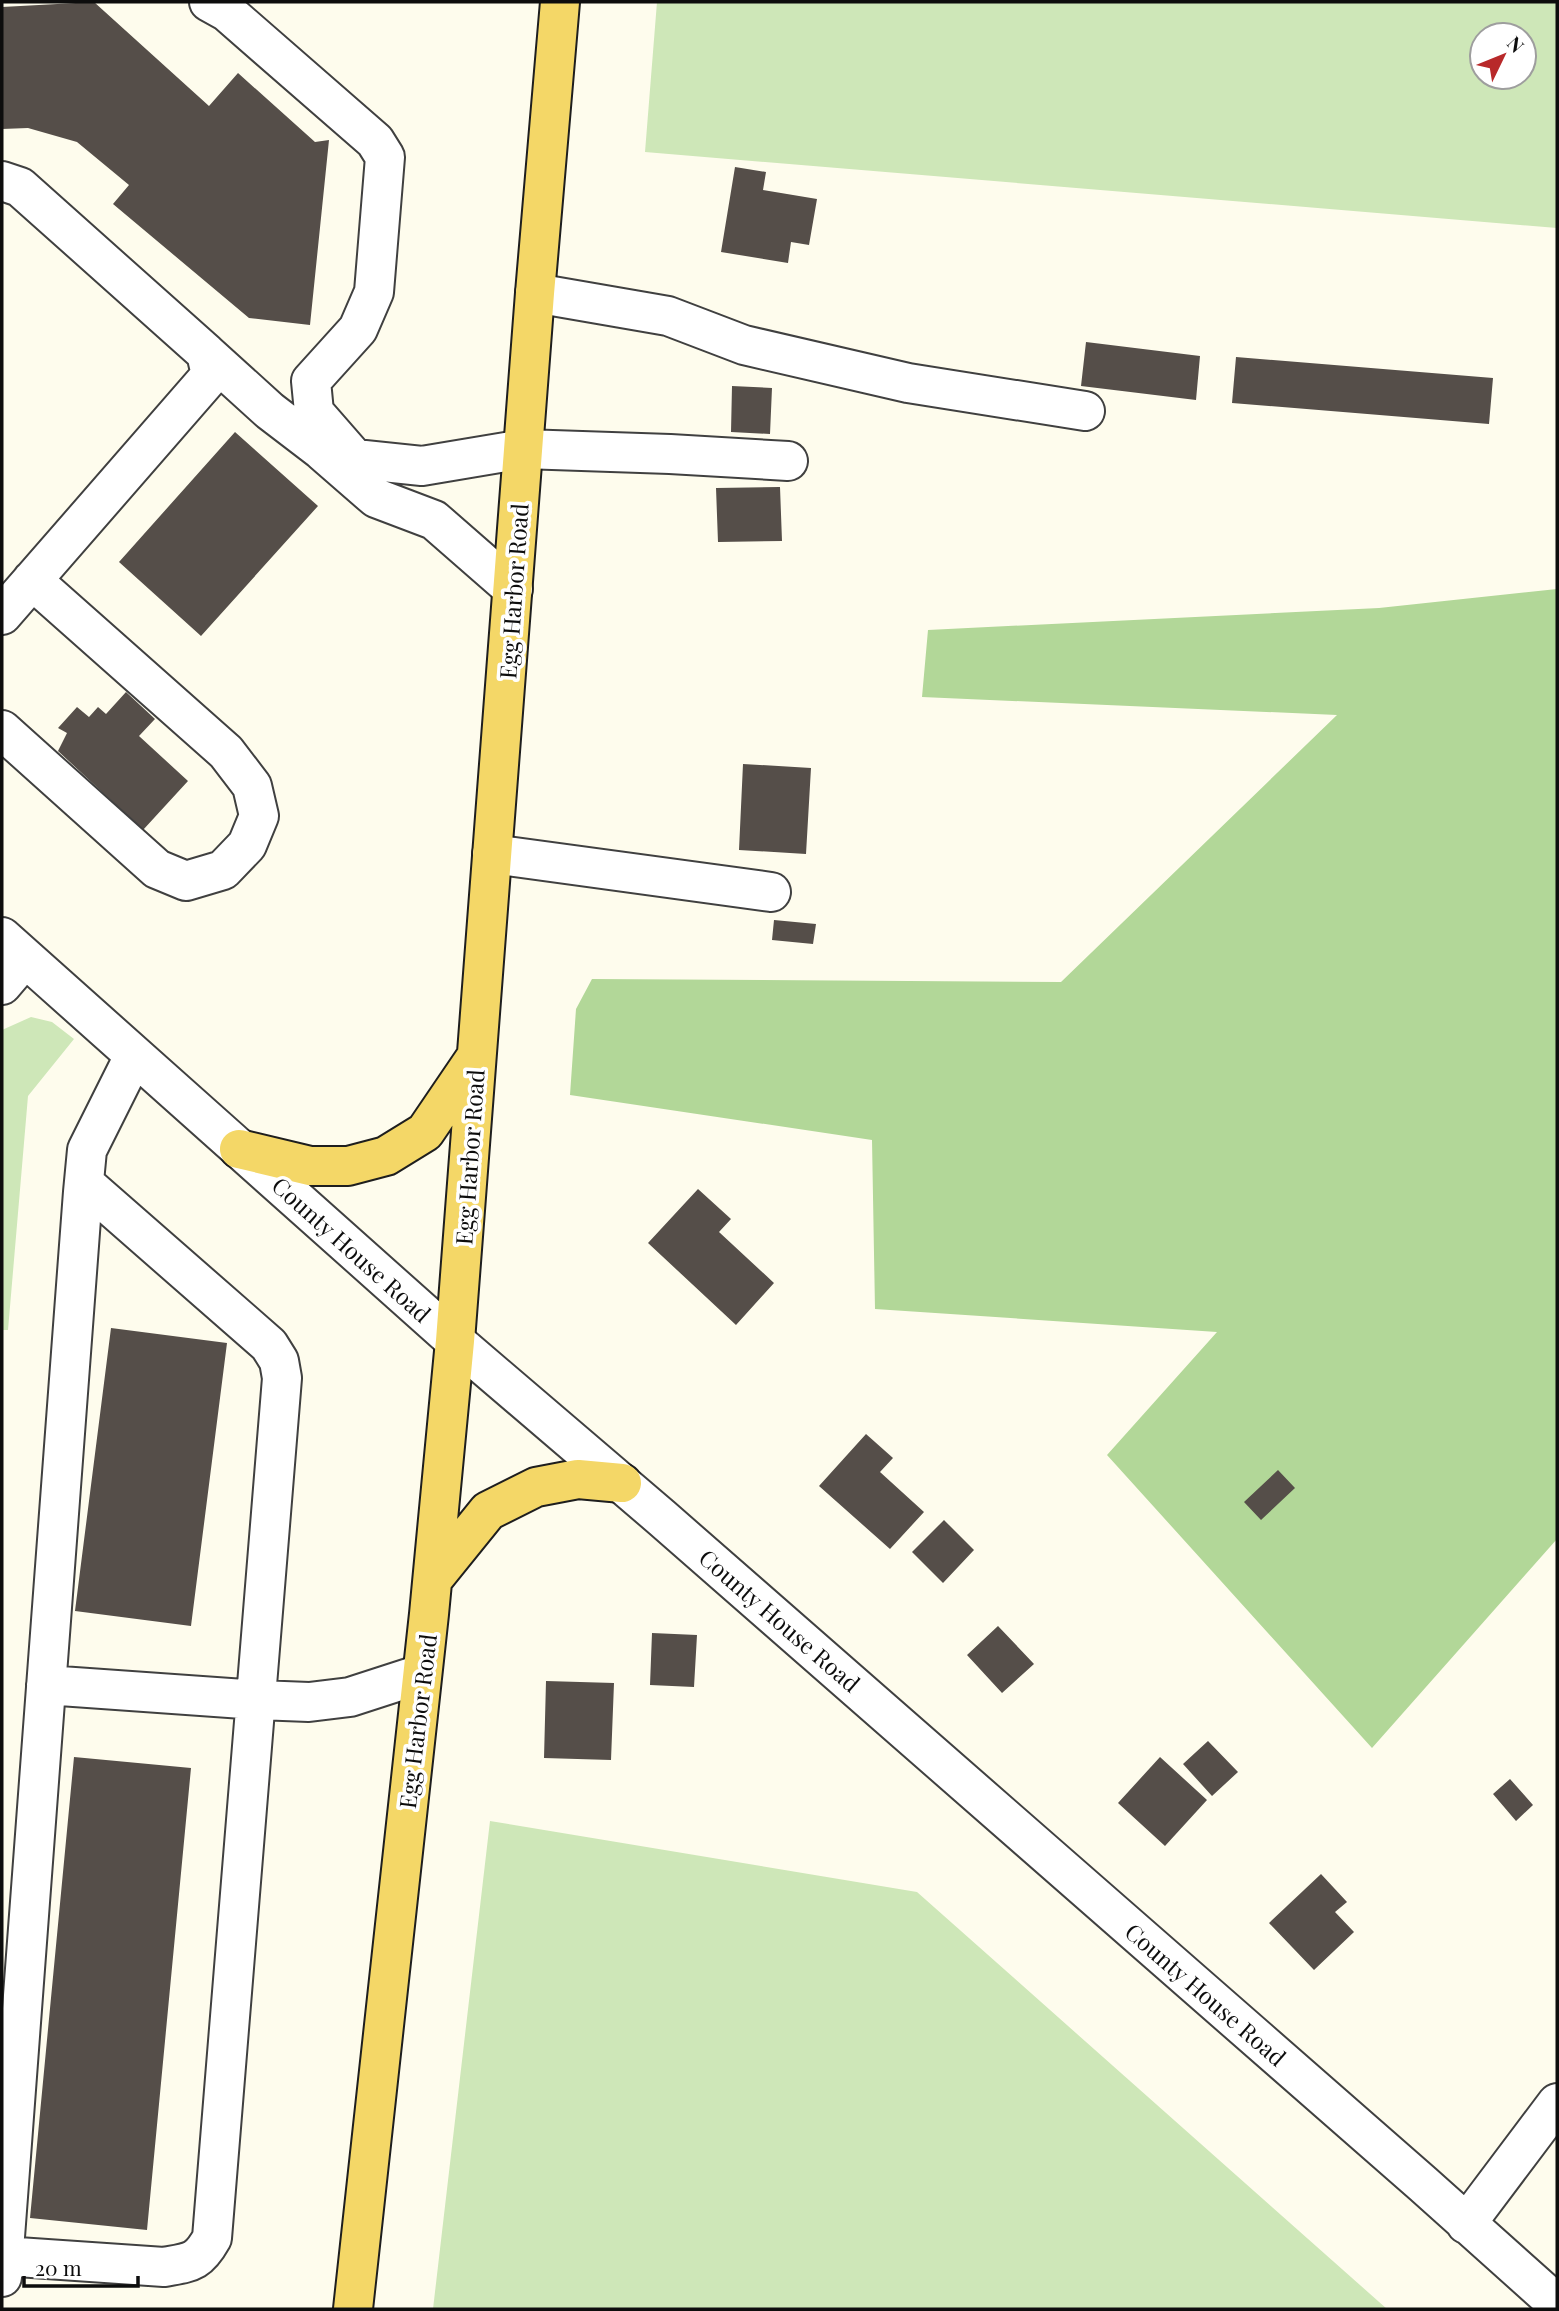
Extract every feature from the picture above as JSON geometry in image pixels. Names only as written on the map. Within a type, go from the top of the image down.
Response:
[{"type":"main road","name":"Egg Harbor Road","points":[[353,2309],[433,1579],[455,1340],[535,293],[560,2]]},
{"type":"main road","points":[[239,1149],[310,1166],[348,1166],[386,1156],[425,1132],[477,1055]]},
{"type":"main road","points":[[433,1579],[488,1511],[536,1487],[578,1479],[622,1483]]},
{"type":"street","points":[[209,2],[227,12],[375,141],[385,157],[374,292],[358,329],[311,381],[314,412],[338,455],[376,498],[433,520],[513,589]]},
{"type":"street","points":[[2,181],[20,187],[270,411],[338,455],[422,466],[523,449],[788,461]]},
{"type":"street","points":[[535,293],[668,316],[744,345],[908,383],[1085,411]]},
{"type":"street","points":[[2,615],[211,375],[206,353]]},
{"type":"street","points":[[2,730],[157,869],[186,881],[223,870],[247,845],[259,816],[252,786],[226,752],[32,580]]},
{"type":"street","points":[[492,854],[771,892]]},
{"type":"street","name":"County House Road","points":[[10,960],[134,1056],[455,1340],[1423,2183],[1557,2304]]},
{"type":"street","points":[[84,1183],[269,1345],[279,1361],[282,1378],[258,1700],[212,2238],[203,2255],[186,2263],[164,2267],[4,2251],[46,1685],[84,1183],[87,1150],[134,1056]]},
{"type":"street","points":[[46,1685],[309,1702],[350,1697],[421,1674]]},
{"type":"street","points":[[1466,2224],[1557,2103]]},
{"type":"green space","points":[[657,2],[1557,2],[1557,228],[645,152]]},
{"type":"green space","points":[[1557,589],[1557,1539],[1372,1748],[1107,1455],[1217,1332],[875,1309],[872,1140],[570,1095],[576,1009],[592,979],[1061,982],[1337,715],[922,697],[928,630],[1379,608]]},
{"type":"green space","points":[[31,1017],[52,1022],[74,1039],[28,1096],[8,1330],[2,1330],[2,1030]]},
{"type":"green space","points":[[490,1821],[917,1892],[1387,2309],[433,2309]]},
{"type":"building","points":[[94,2],[209,106],[238,73],[315,142],[329,140],[310,325],[249,318],[113,204],[129,185],[77,142],[28,128],[2,129],[2,7]]},
{"type":"building","points":[[735,167],[766,172],[763,190],[817,199],[809,245],[791,242],[788,263],[721,252]]},
{"type":"building","points":[[1086,342],[1200,356],[1196,400],[1081,386]]},
{"type":"building","points":[[1236,357],[1493,378],[1489,424],[1232,403]]},
{"type":"building","points":[[732,386],[772,388],[770,434],[731,432]]},
{"type":"building","points":[[235,432],[318,506],[201,636],[119,562]]},
{"type":"building","points":[[780,487],[782,541],[718,542],[716,488]]},
{"type":"building","points":[[126,692],[155,719],[139,736],[188,781],[143,830],[58,751],[67,733],[58,728],[77,707],[89,717],[98,707],[106,714]]},
{"type":"building","points":[[743,764],[811,768],[806,854],[739,850]]},
{"type":"building","points":[[774,920],[816,924],[813,944],[772,940]]},
{"type":"building","points":[[698,1189],[731,1219],[719,1232],[774,1283],[736,1325],[648,1243]]},
{"type":"building","points":[[111,1328],[227,1343],[191,1626],[75,1611]]},
{"type":"building","points":[[866,1434],[893,1458],[880,1472],[924,1512],[890,1549],[819,1486]]},
{"type":"building","points":[[1278,1470],[1295,1488],[1261,1520],[1244,1502]]},
{"type":"building","points":[[944,1520],[974,1550],[943,1583],[912,1552]]},
{"type":"building","points":[[998,1626],[1034,1664],[1002,1693],[967,1655]]},
{"type":"building","points":[[652,1633],[697,1635],[694,1687],[650,1685]]},
{"type":"building","points":[[546,1681],[614,1683],[611,1760],[544,1758]]},
{"type":"building","points":[[1208,1741],[1238,1772],[1212,1796],[1183,1764]]},
{"type":"building","points":[[74,1757],[191,1768],[147,2230],[30,2218]]},
{"type":"building","points":[[1160,1757],[1207,1800],[1165,1846],[1118,1803]]},
{"type":"building","points":[[1510,1779],[1533,1805],[1516,1821],[1493,1794]]},
{"type":"building","points":[[1321,1874],[1347,1902],[1335,1912],[1354,1932],[1314,1970],[1269,1923]]}]
